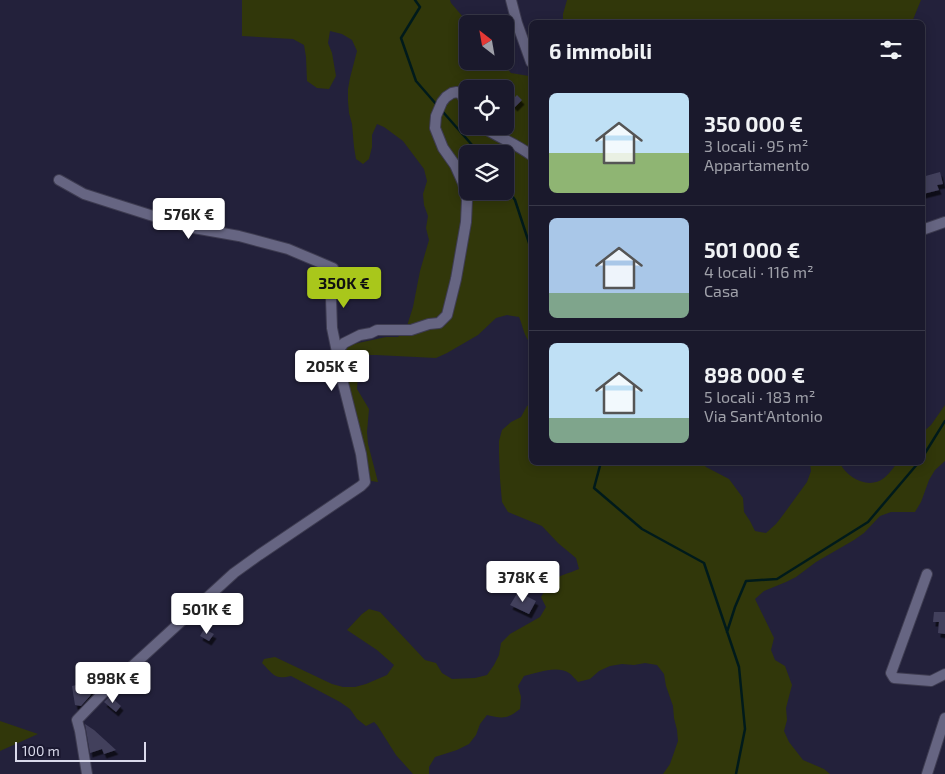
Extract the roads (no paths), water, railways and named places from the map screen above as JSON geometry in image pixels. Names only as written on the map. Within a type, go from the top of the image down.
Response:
[{"type":"street","points":[[511,0],[529,56]]},
{"type":"street","points":[[336,352],[344,343],[360,335],[377,330],[412,330],[439,323],[447,315],[456,279],[468,200],[455,165],[443,148],[435,128],[436,116],[442,102],[452,93],[459,93]]},
{"type":"street","points":[[495,135],[529,153]]},
{"type":"street","points":[[59,180],[84,194],[188,227],[239,236],[288,249],[332,268],[332,328],[342,379],[361,454],[365,482],[234,574],[104,692],[77,720],[87,774]]},
{"type":"street","points":[[925,229],[945,222]]},
{"type":"street","points":[[927,574],[891,673],[894,678],[899,680],[931,681],[945,674]]},
{"type":"street","points":[[927,774],[945,718]]},
{"type":"waterway","points":[[415,0],[420,7],[401,38],[416,81],[436,104]]},
{"type":"waterway","points":[[443,112],[472,145]]},
{"type":"waterway","points":[[514,199],[529,243]]},
{"type":"waterway","points":[[925,453],[945,421]]},
{"type":"waterway","points":[[600,465],[594,488],[642,529],[704,563],[739,667],[745,729],[736,774]]},
{"type":"waterway","points":[[727,632],[746,581],[777,579],[868,522],[916,465]]}]
